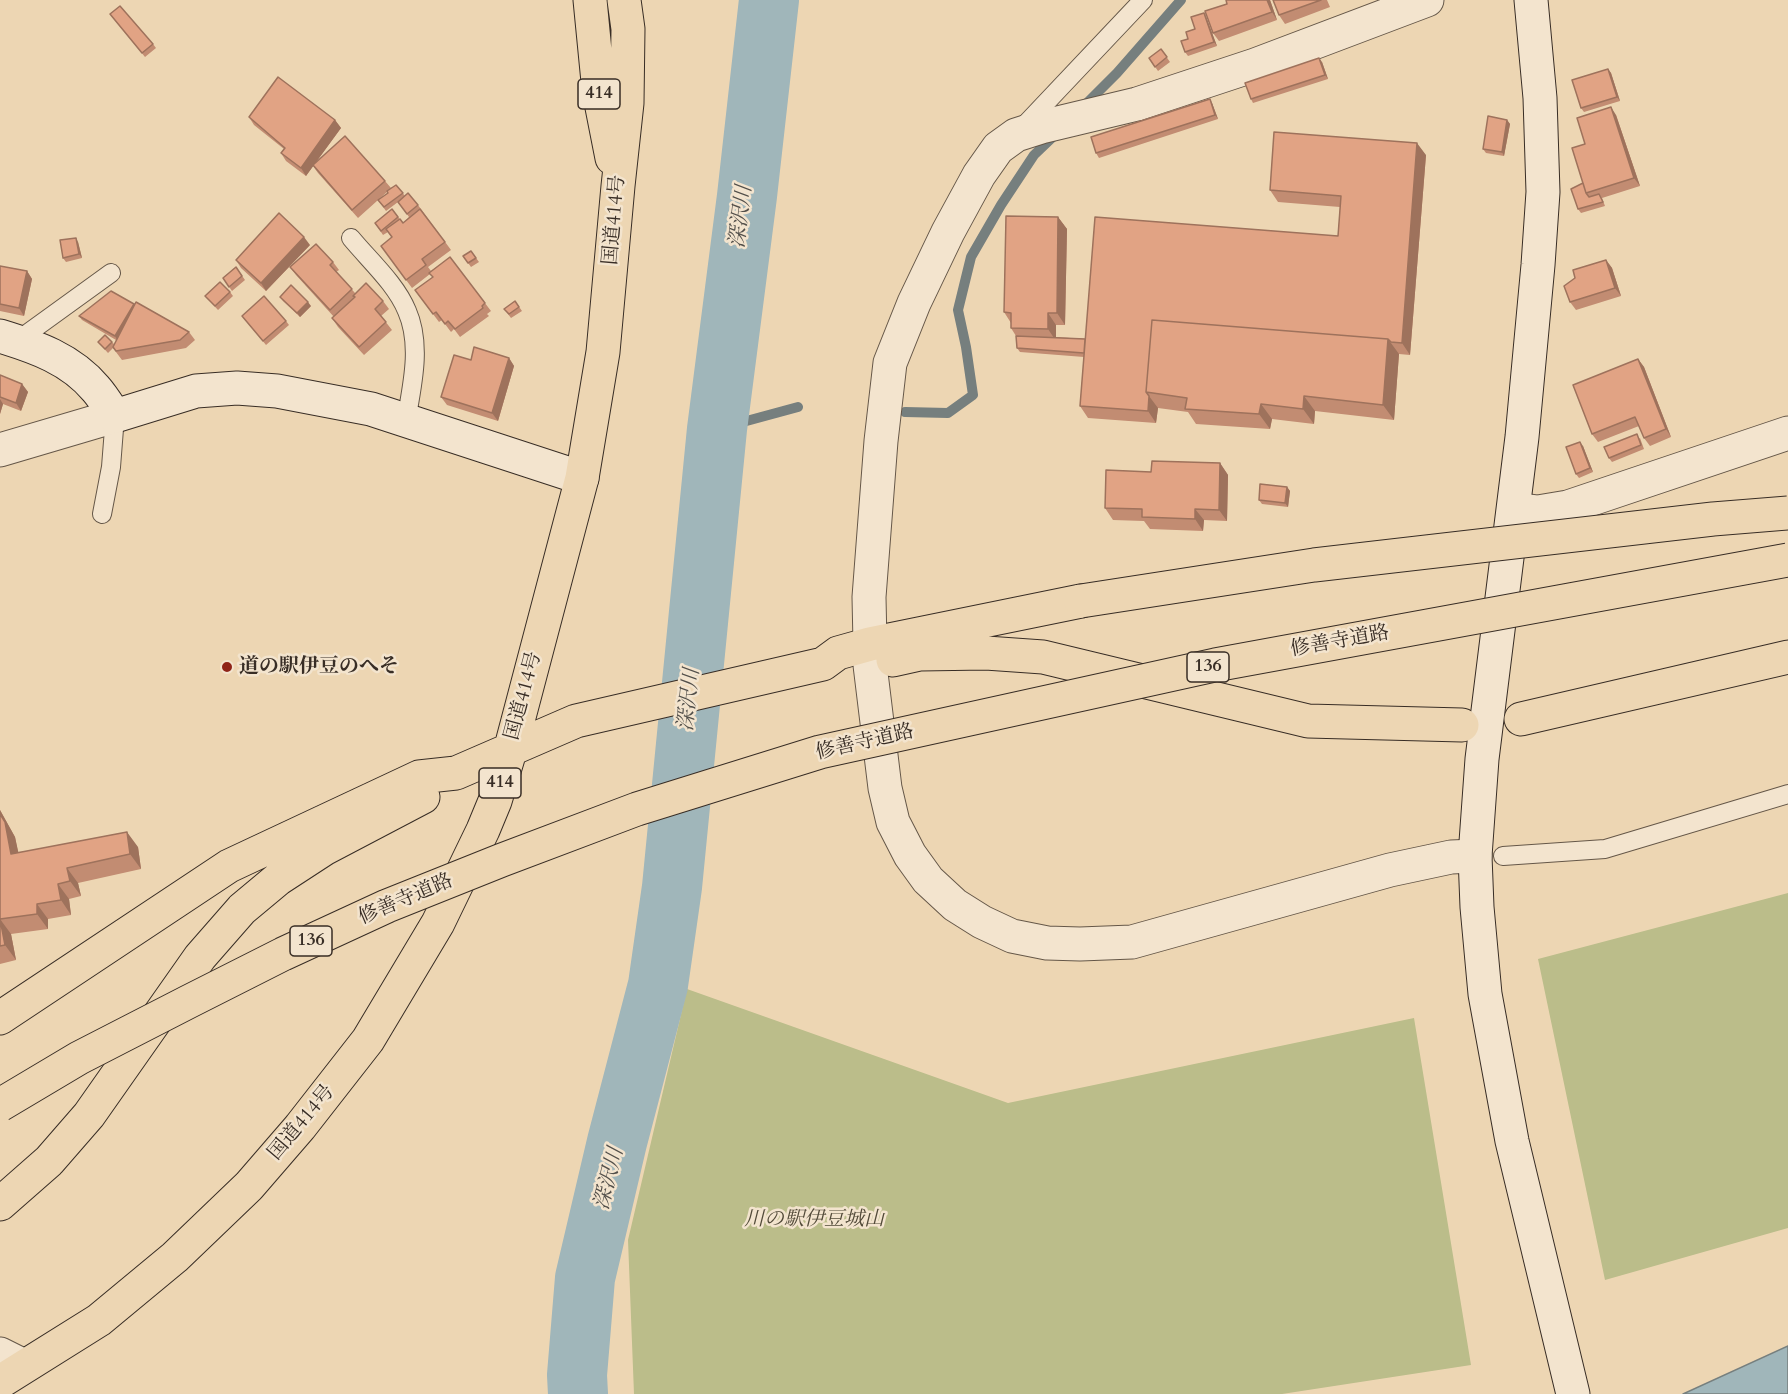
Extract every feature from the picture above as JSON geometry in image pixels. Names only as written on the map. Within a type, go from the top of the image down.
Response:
[{"type":"highway","name":"414","points":[[590,0],[599,93],[618,186]]},
{"type":"highway","name":"国道414号","points":[[8,1367],[99,1320],[175,1257],[249,1186],[338,1080],[368,1040],[438,923],[495,801],[582,478],[603,352],[627,103],[629,10]]},
{"type":"highway","points":[[870,655],[1081,601],[1314,565],[1713,519],[1788,513]]},
{"type":"highway","name":"修善寺道路","points":[[0,1105],[79,1058],[158,1017],[283,954],[387,906],[637,809],[820,752],[1215,665],[1788,560]]},
{"type":"highway","points":[[0,1017],[229,866],[419,777],[456,772],[576,721],[823,664],[838,653],[870,655],[986,652],[1043,657],[1308,721],[1462,725]]},
{"type":"highway","points":[[1521,719],[1788,657]]},
{"type":"highway","points":[[0,1204],[49,1161],[89,1115],[200,957],[242,909],[278,879],[324,849],[422,799],[456,772]]},
{"type":"street","points":[[1427,0],[1255,65],[1137,104],[1028,131],[998,148],[979,175],[948,232],[914,303],[890,363],[881,441],[869,597],[870,655],[885,788],[893,822],[910,855],[928,880],[955,905],[982,922],[1012,936],[1047,943],[1132,942],[1390,870],[1451,857],[1489,856]]},
{"type":"street","points":[[1531,0],[1540,98],[1543,192],[1514,509],[1482,759],[1489,856],[1477,907],[1485,994],[1512,1141],[1573,1394]]},
{"type":"street","points":[[8,339],[30,345],[66,362],[96,388],[115,416]]},
{"type":"street","points":[[0,450],[196,391],[237,388],[277,391],[370,410],[582,478]]},
{"type":"street","points":[[1514,509],[1538,512],[1568,507],[1788,433]]},
{"type":"lane","points":[[1028,131],[1143,0]]},
{"type":"lane","points":[[351,238],[393,288],[407,311],[414,346],[414,368],[406,421]]},
{"type":"lane","points":[[8,339],[111,273]]},
{"type":"lane","points":[[102,514],[111,467],[115,416]]},
{"type":"lane","points":[[1489,856],[1605,849],[1788,794]]},
{"type":"green space","points":[[1788,893],[1788,1228],[1605,1280],[1538,959]]},
{"type":"green space","name":"川の駅伊豆城山","points":[[687,989],[1008,1103],[1414,1018],[1471,1365],[1282,1394],[634,1394],[628,1240]]},
{"type":"water","points":[[1788,1346],[1788,1394],[1683,1394]]},
{"type":"building","points":[[1226,0],[1267,0],[1272,12],[1213,33],[1205,11],[1227,4]]},
{"type":"building","points":[[1273,0],[1321,0],[1279,15]]},
{"type":"building","points":[[120,6],[153,44],[142,53],[110,14]]},
{"type":"building","points":[[1204,13],[1214,42],[1185,52],[1181,41],[1188,39],[1186,32],[1195,29],[1191,17]]},
{"type":"building","points":[[1161,49],[1167,57],[1155,67],[1149,58]]},
{"type":"building","points":[[1319,58],[1325,75],[1251,99],[1245,83]]},
{"type":"building","points":[[1608,69],[1617,97],[1581,108],[1572,80]]},
{"type":"building","points":[[278,77],[335,120],[301,168],[281,153],[285,148],[249,117]]},
{"type":"building","points":[[1210,99],[1215,115],[1096,153],[1091,137]]},
{"type":"building","points":[[1611,107],[1634,178],[1586,193],[1572,148],[1585,144],[1577,118]]},
{"type":"building","points":[[1488,116],[1507,120],[1502,152],[1483,149]]},
{"type":"building","points":[[1274,132],[1417,143],[1402,343],[1391,342],[1388,339],[1152,320],[1146,392],[1149,396],[1148,411],[1080,406],[1095,217],[1338,236],[1341,196],[1270,190]]},
{"type":"building","points":[[345,136],[385,181],[352,210],[313,165]]},
{"type":"building","points":[[1583,183],[1589,197],[1599,194],[1603,202],[1578,209],[1571,189]]},
{"type":"building","points":[[396,185],[403,193],[384,207],[378,200]]},
{"type":"building","points":[[408,193],[418,205],[407,214],[398,202]]},
{"type":"building","points":[[392,209],[398,217],[381,231],[375,223]]},
{"type":"building","points":[[420,209],[445,242],[422,259],[426,265],[406,280],[381,246],[392,237],[386,229],[400,219],[403,223]]},
{"type":"building","points":[[279,213],[304,237],[261,283],[236,260]]},
{"type":"building","points":[[1006,216],[1058,217],[1057,313],[1048,313],[1048,329],[1011,328],[1011,313],[1004,312]]},
{"type":"building","points":[[76,238],[79,254],[63,258],[60,240]]},
{"type":"building","points":[[316,244],[333,262],[330,265],[352,289],[330,310],[290,267]]},
{"type":"building","points":[[471,251],[476,258],[468,263],[463,256]]},
{"type":"building","points":[[450,257],[485,303],[483,308],[455,329],[448,321],[445,324],[436,312],[433,314],[415,290],[433,277],[429,273]]},
{"type":"building","points":[[1606,260],[1615,288],[1570,302],[1564,286],[1575,278],[1573,270]]},
{"type":"building","points":[[0,266],[27,271],[19,308],[0,304]]},
{"type":"building","points":[[236,267],[242,276],[229,287],[223,278]]},
{"type":"building","points":[[220,282],[230,292],[215,306],[205,296]]},
{"type":"building","points":[[366,283],[383,301],[375,309],[386,322],[359,347],[332,318],[355,297],[353,296]]},
{"type":"building","points":[[291,285],[308,302],[297,313],[280,297]]},
{"type":"building","points":[[111,291],[134,304],[115,336],[79,316]]},
{"type":"building","points":[[264,296],[286,321],[263,341],[242,316]]},
{"type":"building","points":[[515,301],[519,307],[509,314],[504,309]]},
{"type":"building","points":[[136,302],[189,332],[180,340],[116,351],[113,347]]},
{"type":"building","points":[[1152,320],[1388,339],[1383,405],[1304,396],[1303,409],[1261,404],[1259,414],[1185,409],[1187,398],[1146,392]]},
{"type":"building","points":[[105,335],[112,342],[105,349],[98,342]]},
{"type":"building","points":[[1016,336],[1085,339],[1084,353],[1017,348]]},
{"type":"building","points":[[474,347],[509,358],[492,413],[441,397],[454,355],[471,360]]},
{"type":"building","points":[[1638,359],[1666,429],[1644,438],[1635,417],[1592,434],[1573,385]]},
{"type":"building","points":[[0,375],[22,384],[16,403],[0,397]]},
{"type":"building","points":[[1637,434],[1641,445],[1609,458],[1604,447]]},
{"type":"building","points":[[1580,442],[1590,468],[1576,474],[1566,447]]},
{"type":"building","points":[[1152,461],[1220,463],[1219,510],[1195,509],[1195,519],[1142,517],[1142,509],[1105,508],[1106,470],[1151,472]]},
{"type":"building","points":[[1260,484],[1287,487],[1285,503],[1259,500]]},
{"type":"building","points":[[0,814],[5,822],[11,854],[127,832],[130,854],[67,868],[70,881],[58,884],[61,900],[37,904],[37,914],[0,919]]},
{"type":"building","points":[[0,919],[5,945],[0,946]]},
{"type":"waterway","name":"深沢川","points":[[578,1394],[577,1375],[585,1278],[617,1142],[658,985],[672,887],[717,429],[769,0]]},
{"type":"waterway","points":[[1082,108],[1117,73],[1181,0]]},
{"type":"waterway","points":[[905,412],[948,413],[973,395],[958,310],[971,257],[1001,205],[1034,155],[1056,134]]},
{"type":"waterway","points":[[717,429],[798,407]]},
{"type":"place","name":"道の駅伊豆のへそ","points":[[227,667]]}]
